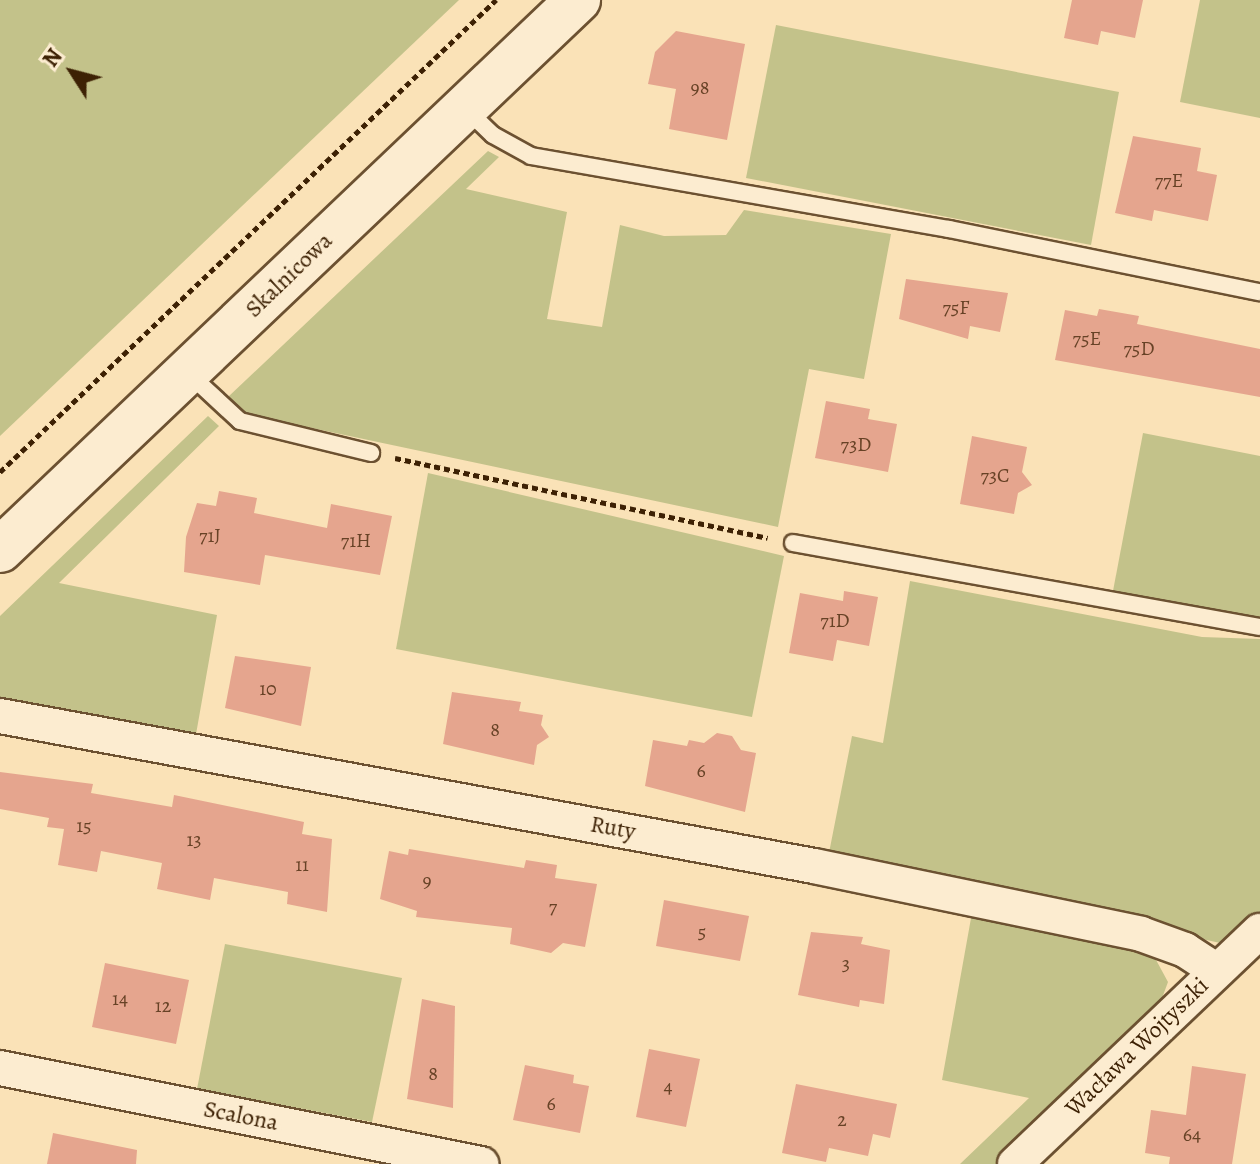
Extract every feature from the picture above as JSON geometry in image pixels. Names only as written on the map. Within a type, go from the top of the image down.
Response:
[{"type":"street","name":"Skalnicowa","points":[[0,550],[578,0]]},
{"type":"street","name":"Ruty","points":[[0,716],[814,866],[1141,934],[1185,950],[1216,970]]},
{"type":"street","name":"Wacława Wojtyszki","points":[[1015,1164],[1260,931]]},
{"type":"street","name":"Scalona","points":[[0,1068],[482,1164]]},
{"type":"lane","points":[[465,108],[493,135],[531,156],[949,229],[1260,292]]},
{"type":"lane","points":[[187,372],[240,421],[371,453]]},
{"type":"lane","points":[[793,543],[1205,621],[1260,627]]},
{"type":"path","points":[[0,472],[496,0]]},
{"type":"path","points":[[371,453],[793,543]]},
{"type":"shaded area","points":[[0,0],[459,0],[0,436]]},
{"type":"shaded area","points":[[1200,0],[1260,0],[1260,118],[1180,102]]},
{"type":"shaded area","points":[[776,25],[1119,92],[1091,245],[746,178]]},
{"type":"shaded area","points":[[488,151],[499,157],[466,189],[567,212],[547,319],[602,327],[620,225],[664,236],[726,235],[744,210],[891,234],[864,379],[809,369],[778,527],[255,416],[242,412],[228,397]]},
{"type":"shaded area","points":[[208,416],[219,426],[59,583],[217,615],[195,740],[0,700],[0,616]]},
{"type":"shaded area","points":[[1143,433],[1260,456],[1260,619],[1113,591]]},
{"type":"shaded area","points":[[428,473],[784,556],[752,717],[396,649]]},
{"type":"shaded area","points":[[910,581],[1202,637],[1260,639],[1260,912],[1225,944],[828,858],[852,736],[883,743]]},
{"type":"shaded area","points":[[973,907],[1125,940],[1155,958],[1168,982],[1158,1009],[996,1164],[960,1164],[1029,1098],[942,1080]]},
{"type":"shaded area","points":[[225,944],[402,978],[372,1122],[197,1089]]},
{"type":"building","points":[[1072,0],[1143,0],[1135,38],[1101,31],[1098,45],[1064,38]]},
{"type":"building","points":[[676,31],[745,44],[727,140],[669,129],[676,89],[648,84],[655,52]]},
{"type":"building","points":[[1133,136],[1201,148],[1197,171],[1217,175],[1208,221],[1154,210],[1152,221],[1115,213]]},
{"type":"building","points":[[906,279],[1008,293],[1000,332],[970,326],[968,339],[899,319]]},
{"type":"building","points":[[1099,309],[1139,316],[1137,324],[1260,349],[1260,397],[1055,360],[1065,310],[1097,316]]},
{"type":"building","points":[[826,401],[870,409],[868,419],[897,424],[888,472],[815,458]]},
{"type":"building","points":[[972,436],[1027,447],[1022,472],[1032,485],[1018,493],[1014,514],[960,504]]},
{"type":"building","points":[[219,491],[257,498],[254,513],[327,528],[331,504],[392,516],[380,575],[265,555],[260,585],[184,572],[186,537],[197,503],[216,506]]},
{"type":"building","points":[[844,591],[878,597],[869,646],[837,640],[833,661],[789,653],[800,593],[843,601]]},
{"type":"building","points":[[235,656],[311,667],[301,726],[225,708]]},
{"type":"building","points":[[452,692],[521,702],[519,711],[543,715],[541,725],[549,737],[537,745],[534,765],[443,744]]},
{"type":"building","points":[[717,733],[732,736],[741,750],[756,753],[745,812],[645,786],[653,740],[687,746],[689,740],[704,743]]},
{"type":"building","points":[[0,772],[93,784],[91,793],[172,807],[174,795],[304,822],[302,834],[332,839],[327,912],[287,904],[288,892],[214,878],[210,900],[157,889],[162,863],[101,851],[97,872],[58,865],[64,829],[47,827],[49,818],[0,809]]},
{"type":"building","points":[[409,849],[524,868],[526,860],[557,865],[555,878],[597,884],[585,947],[563,943],[551,953],[510,944],[512,928],[416,917],[417,911],[380,899],[389,851],[408,855]]},
{"type":"building","points":[[664,900],[749,916],[740,961],[656,946]]},
{"type":"building","points":[[811,932],[863,937],[861,944],[890,950],[884,1004],[860,1000],[859,1007],[798,995]]},
{"type":"building","points":[[105,963],[189,980],[176,1044],[92,1027]]},
{"type":"building","points":[[422,999],[455,1006],[453,1108],[407,1099]]},
{"type":"building","points":[[649,1049],[700,1059],[686,1127],[636,1117]]},
{"type":"building","points":[[525,1065],[574,1075],[573,1083],[589,1086],[580,1133],[513,1120]]},
{"type":"building","points":[[1192,1066],[1246,1074],[1232,1164],[1169,1164],[1170,1157],[1145,1153],[1151,1110],[1186,1115]]},
{"type":"building","points":[[796,1084],[897,1104],[890,1138],[873,1134],[868,1156],[829,1148],[826,1162],[782,1153]]},
{"type":"building","points":[[53,1133],[137,1150],[136,1164],[47,1164]]}]
